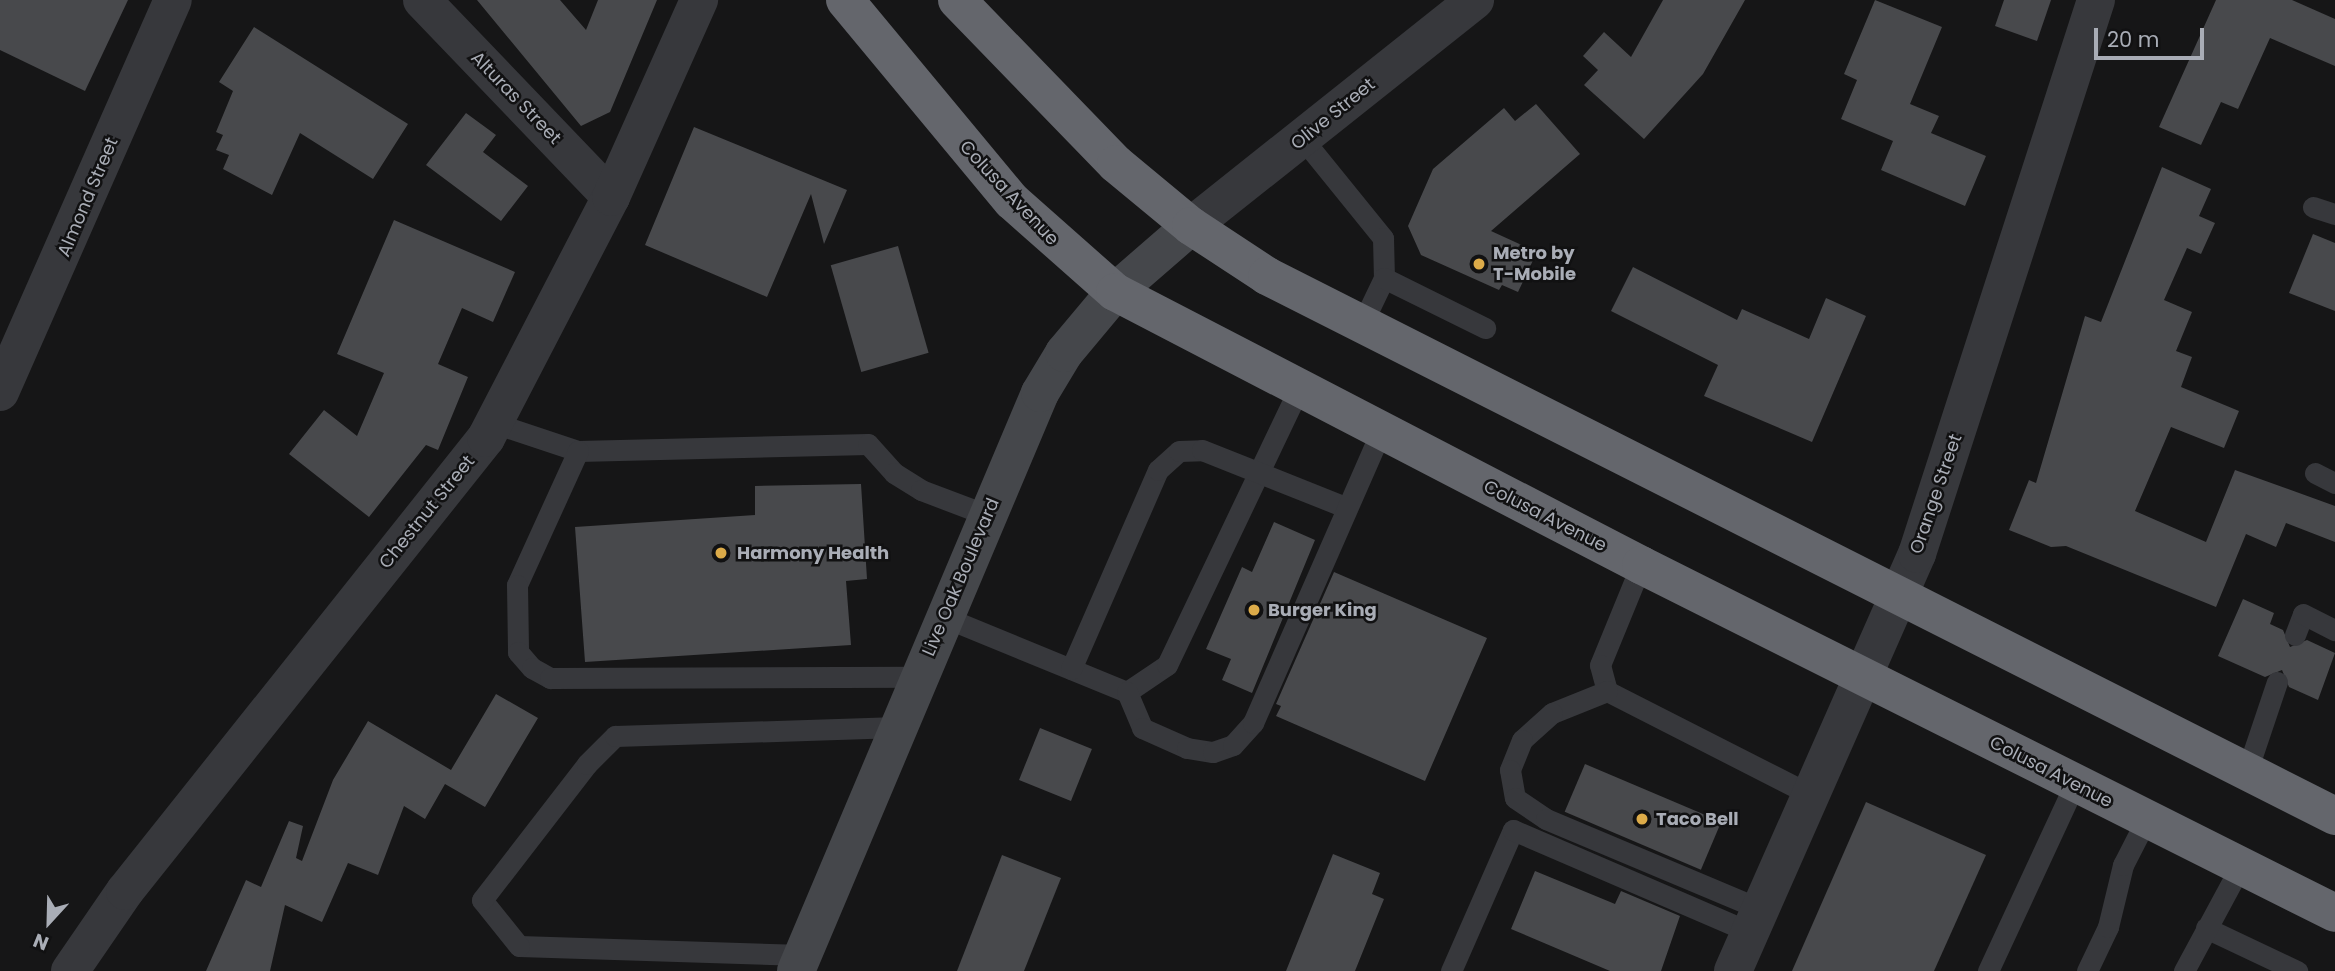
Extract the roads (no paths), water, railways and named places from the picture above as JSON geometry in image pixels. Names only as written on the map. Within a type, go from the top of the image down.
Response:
[{"type":"highway","name":"Colusa Avenue","points":[[845,0],[1012,201],[1115,292],[1298,390],[1865,679],[2335,912]]},
{"type":"highway","points":[[957,0],[1116,164],[1191,226],[1267,276],[2335,816]]},
{"type":"main road","name":"Live Oak Boulevard","points":[[799,963],[1040,393],[1064,353],[1115,292],[1191,226]]},
{"type":"street","name":"Almond Street","points":[[0,391],[173,0]]},
{"type":"street","name":"Alturas Street","points":[[422,0],[611,197]]},
{"type":"street","name":"Chestnut Street","points":[[70,971],[125,891],[494,423],[611,197],[699,0]]},
{"type":"street","name":"Olive Street","points":[[1191,226],[1475,0]]},
{"type":"street","name":"Orange Street","points":[[1733,971],[1900,596],[2096,0]]},
{"type":"lane","points":[[1302,138],[1383,237],[1384,278],[1362,324]]},
{"type":"lane","points":[[2313,207],[2335,214]]},
{"type":"lane","points":[[1384,278],[1485,328]]},
{"type":"lane","points":[[1127,692],[1167,666],[1298,390]]},
{"type":"lane","points":[[494,423],[578,451],[868,444],[894,473],[921,490],[987,515]]},
{"type":"lane","points":[[944,617],[1127,692],[1142,728],[1187,748],[1213,752],[1233,745],[1253,723],[1345,508],[1381,432]]},
{"type":"lane","points":[[1071,668],[1158,470],[1179,451],[1202,450],[1260,471],[1345,508]]},
{"type":"lane","points":[[578,451],[517,585],[517,652],[550,678],[849,673],[919,677]]},
{"type":"lane","points":[[2315,473],[2335,483]]},
{"type":"lane","points":[[1641,565],[1600,665],[1607,691],[1811,795]]},
{"type":"lane","points":[[2295,635],[2303,614],[2335,630]]},
{"type":"lane","points":[[2247,771],[2277,682]]},
{"type":"lane","points":[[1607,691],[1552,713],[1522,740],[1510,769],[1515,798],[1546,819],[1755,921]]},
{"type":"lane","points":[[799,963],[519,946],[482,900],[587,764],[615,736],[898,727]]},
{"type":"lane","points":[[1988,971],[2075,784]]},
{"type":"lane","points":[[2087,971],[2108,927],[2123,865],[2146,820]]},
{"type":"lane","points":[[1451,971],[1513,830],[1755,921]]},
{"type":"lane","points":[[2184,971],[2240,867]]},
{"type":"lane","points":[[2206,928],[2297,971]]},
{"type":"place","name":"Metro by T-Mobile","points":[[1479,264]]},
{"type":"place","name":"Harmony Health","points":[[721,553]]},
{"type":"place","name":"Burger King","points":[[1254,610]]},
{"type":"place","name":"Taco Bell","points":[[1642,819]]}]
